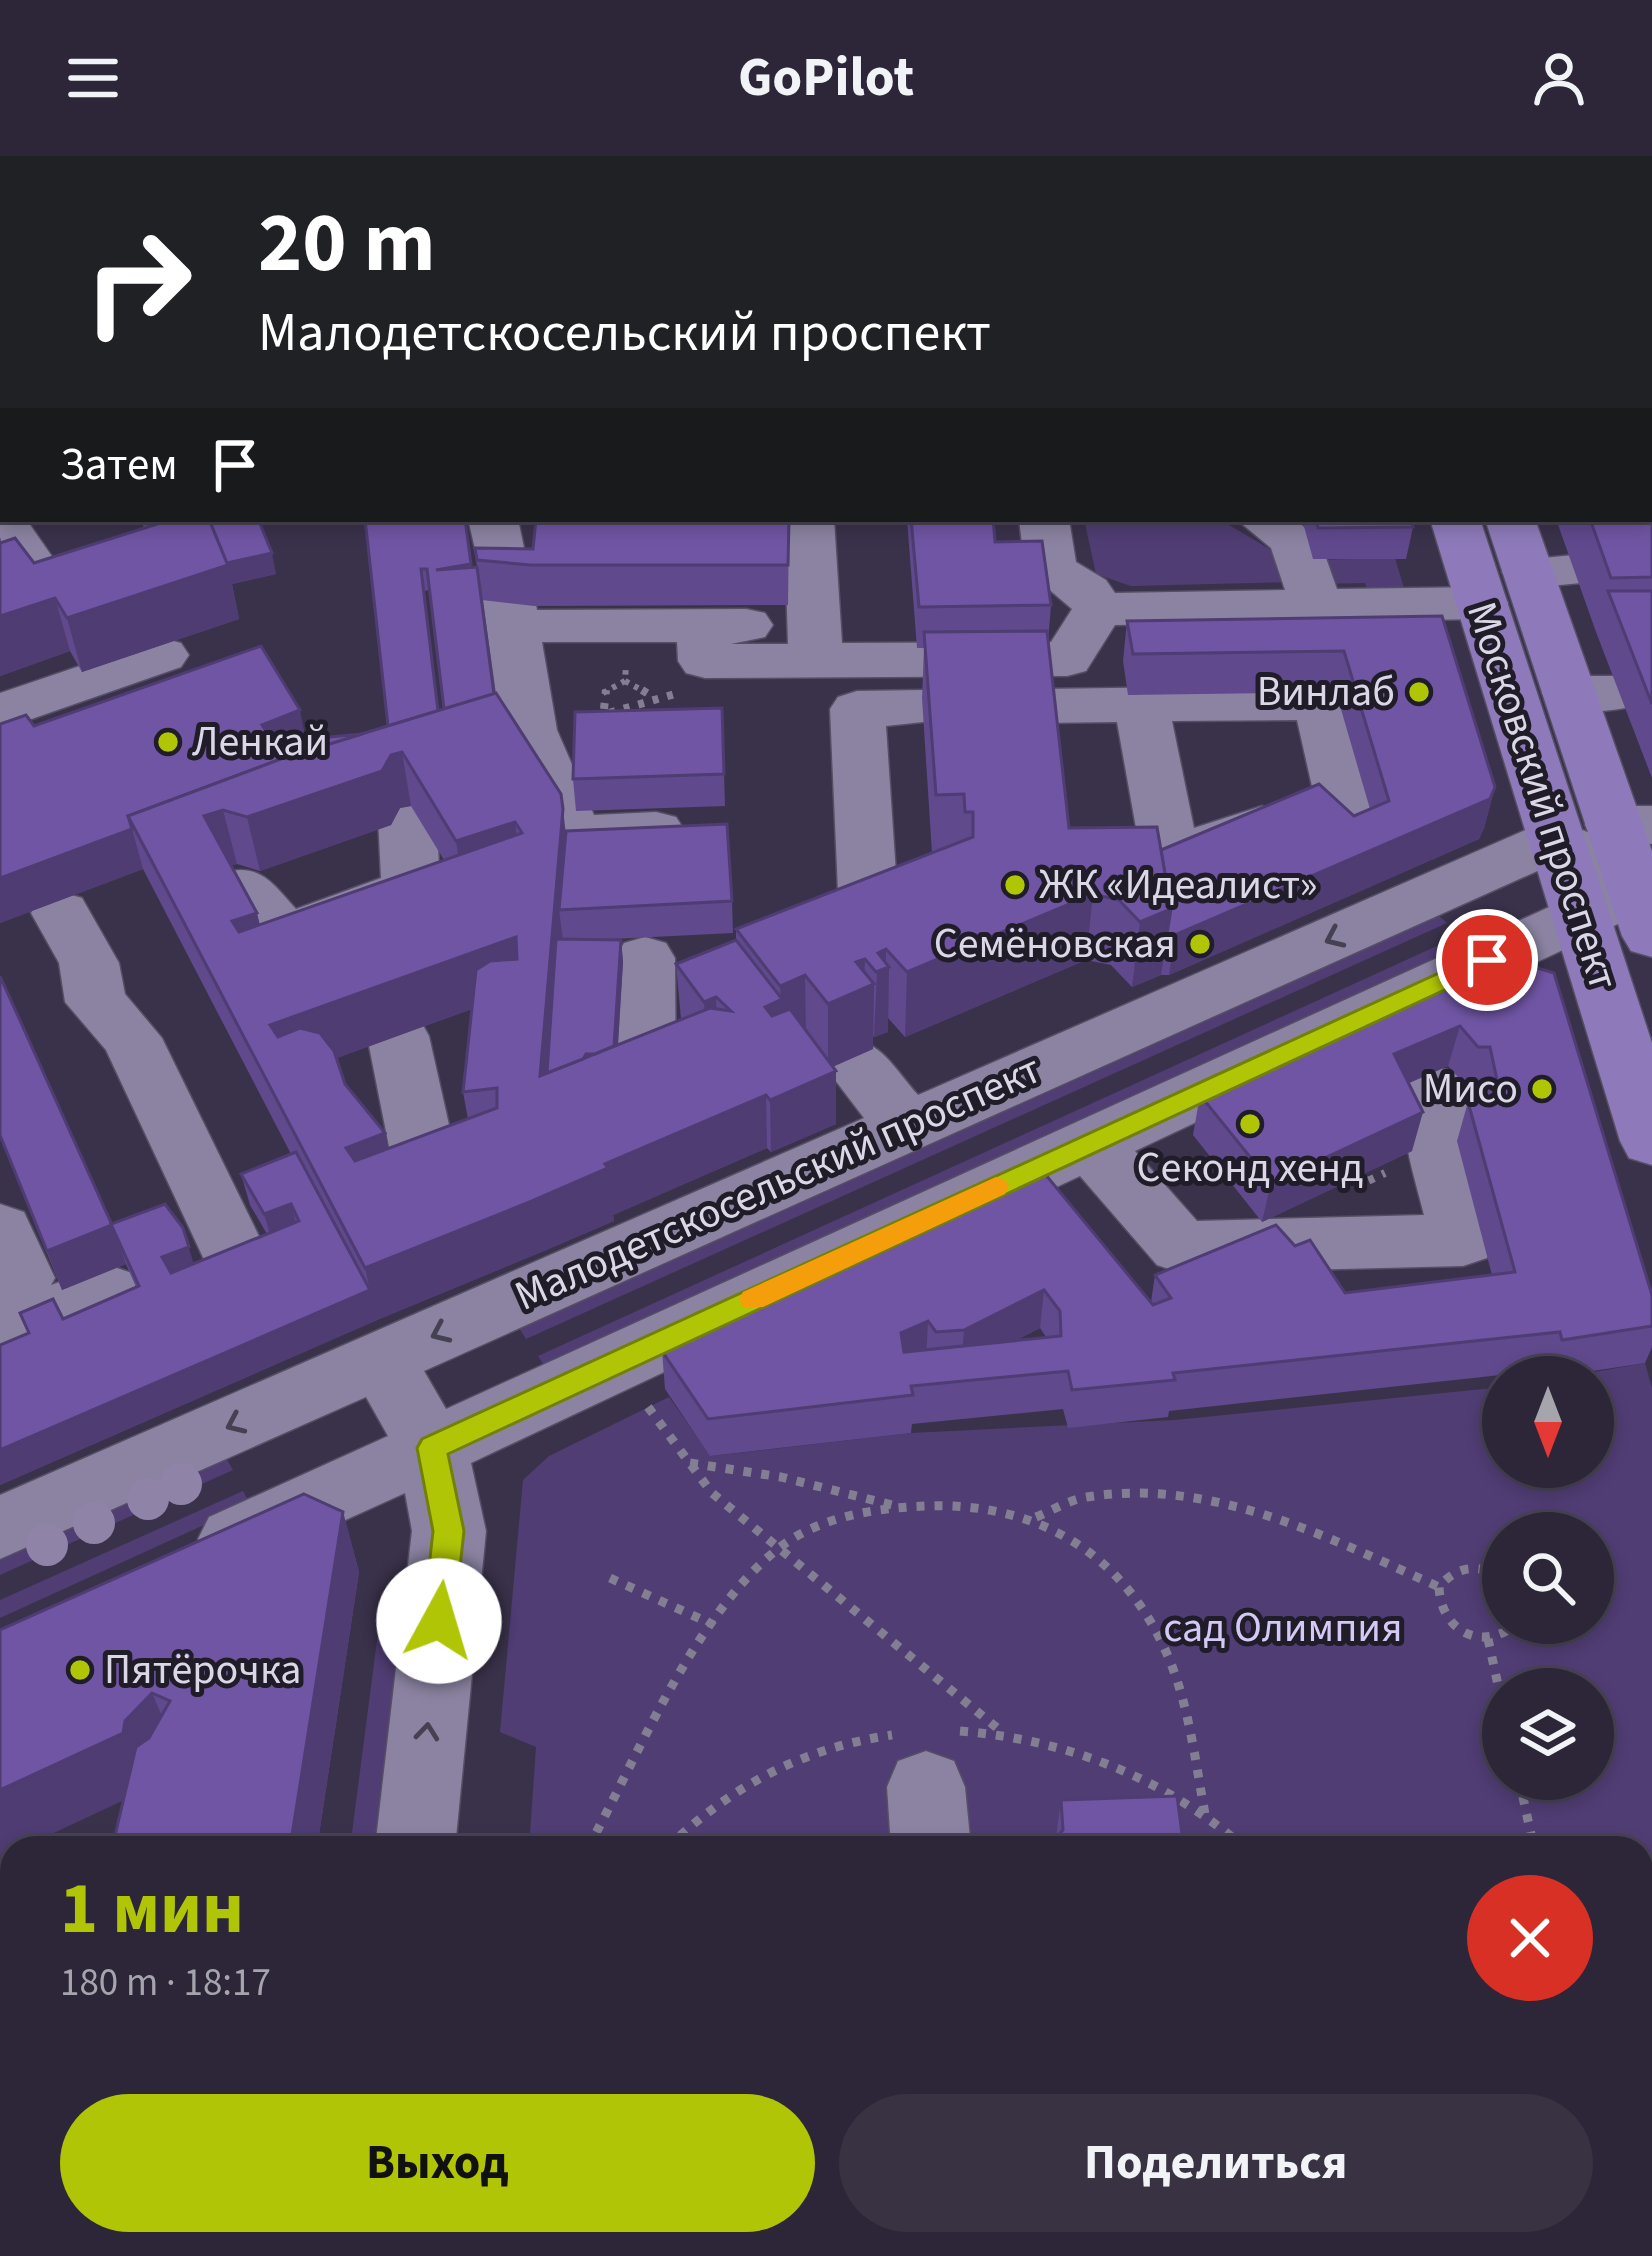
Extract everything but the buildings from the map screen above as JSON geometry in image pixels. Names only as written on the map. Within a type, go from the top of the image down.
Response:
[{"type":"main road","name":"Московский проспект","points":[[1456,522],[1481,603],[1608,830]]},
{"type":"main road","name":"Московский проспект","points":[[1512,522],[1551,572],[1594,693],[1608,830],[1633,914],[1652,1141]]},
{"type":"street","points":[[2,522],[36,597]]},
{"type":"street","points":[[494,522],[537,769],[574,835],[711,829]]},
{"type":"street","points":[[809,522],[815,642]]},
{"type":"street","points":[[1044,522],[1051,569],[1088,591],[1098,609]]},
{"type":"street","points":[[1266,522],[1294,541],[1316,605]]},
{"type":"street","points":[[1098,609],[1481,603]]},
{"type":"street","points":[[510,605],[703,626],[706,661],[815,642],[1067,659],[1098,609]]},
{"type":"street","points":[[0,712],[163,655]]},
{"type":"street","points":[[1042,706],[1320,702],[1376,862]]},
{"type":"street","points":[[1142,704],[1167,839],[1193,851],[1298,812],[1376,862]]},
{"type":"street","points":[[774,965],[784,938],[868,903],[857,709],[923,708]]},
{"type":"street","points":[[242,887],[285,936],[338,936],[411,889],[407,818],[417,815]]},
{"type":"street","name":"Малодетскосельский проспект","points":[[0,1528],[300,1374],[380,1359],[492,1292],[717,1190],[908,1126],[1163,999],[1376,862],[1608,830]]},
{"type":"street","points":[[61,913],[89,963],[96,1002],[131,1038],[246,1279]]},
{"type":"street","points":[[185,1562],[1090,1144],[1633,914]]},
{"type":"street","points":[[644,1089],[645,958]]},
{"type":"street","points":[[398,1036],[430,1187]]},
{"type":"street","points":[[850,1059],[908,1126]]},
{"type":"street","points":[[1090,1144],[1181,1246],[1471,1271],[1440,1147],[1436,1090]]},
{"type":"street","points":[[0,1230],[21,1278],[0,1286]]},
{"type":"street","points":[[0,1332],[108,1292]]},
{"type":"street","points":[[380,1359],[432,1448],[448,1531],[416,1836]]},
{"type":"path","points":[[626,681],[650,695],[688,694]]},
{"type":"path","points":[[537,769],[604,709],[635,707],[650,695]]},
{"type":"path","points":[[635,1388],[712,1493],[1003,1733]]},
{"type":"path","points":[[689,1463],[782,1477],[900,1507]]},
{"type":"path","points":[[1034,1518],[1083,1497],[1195,1498],[1274,1517],[1439,1587]]},
{"type":"path","points":[[595,1836],[714,1625],[741,1586],[779,1548],[830,1521],[900,1507],[973,1507],[1034,1518],[1111,1574],[1155,1630],[1178,1685],[1205,1814]]},
{"type":"path","points":[[1482,1569],[1462,1568],[1439,1587],[1439,1608],[1448,1622],[1482,1639]]},
{"type":"path","points":[[610,1578],[714,1625]]},
{"type":"path","points":[[1524,1800],[1531,1836]]},
{"type":"green space","points":[[1085,522],[1224,522],[1288,560],[1295,582],[1131,586],[1096,574]]},
{"type":"green space","points":[[1395,558],[1406,595],[1369,597],[1365,583],[1316,584],[1310,560]]},
{"type":"green space","points":[[1437,914],[1447,923],[526,1339],[517,1325]]},
{"type":"green space","points":[[1461,935],[1472,945],[547,1370],[538,1356]]},
{"type":"green space","name":"сад Олимпия","points":[[1645,1363],[1652,1388],[1652,1836],[530,1836],[536,1747],[500,1732],[523,1480],[549,1456],[669,1397],[711,1456],[911,1433],[1175,1420],[1482,1389],[1482,1488],[1614,1488],[1614,1369]]},
{"type":"green space","points":[[225,1456],[233,1470],[0,1575],[0,1555]]},
{"type":"green space","points":[[243,1491],[250,1504],[0,1618],[0,1600]]},
{"type":"green space","points":[[409,1601],[380,1836],[352,1836],[382,1602]]},
{"type":"slow traffic","points":[[753,1299],[996,1187]]},
{"type":"place","name":"Винлаб","points":[[1419,692]]},
{"type":"place","name":"Ленкай","points":[[168,742]]},
{"type":"place","name":"ЖК «Идеалист»","points":[[1015,885]]},
{"type":"place","name":"Семёновская","points":[[1200,944]]},
{"type":"place","name":"Мисо","points":[[1542,1089]]},
{"type":"place","name":"Секонд хенд","points":[[1250,1124]]},
{"type":"place","name":"Пятёрочка","points":[[80,1670]]},
{"type":"route","points":[[439,1621],[448,1531],[432,1448],[1487,960]]}]
